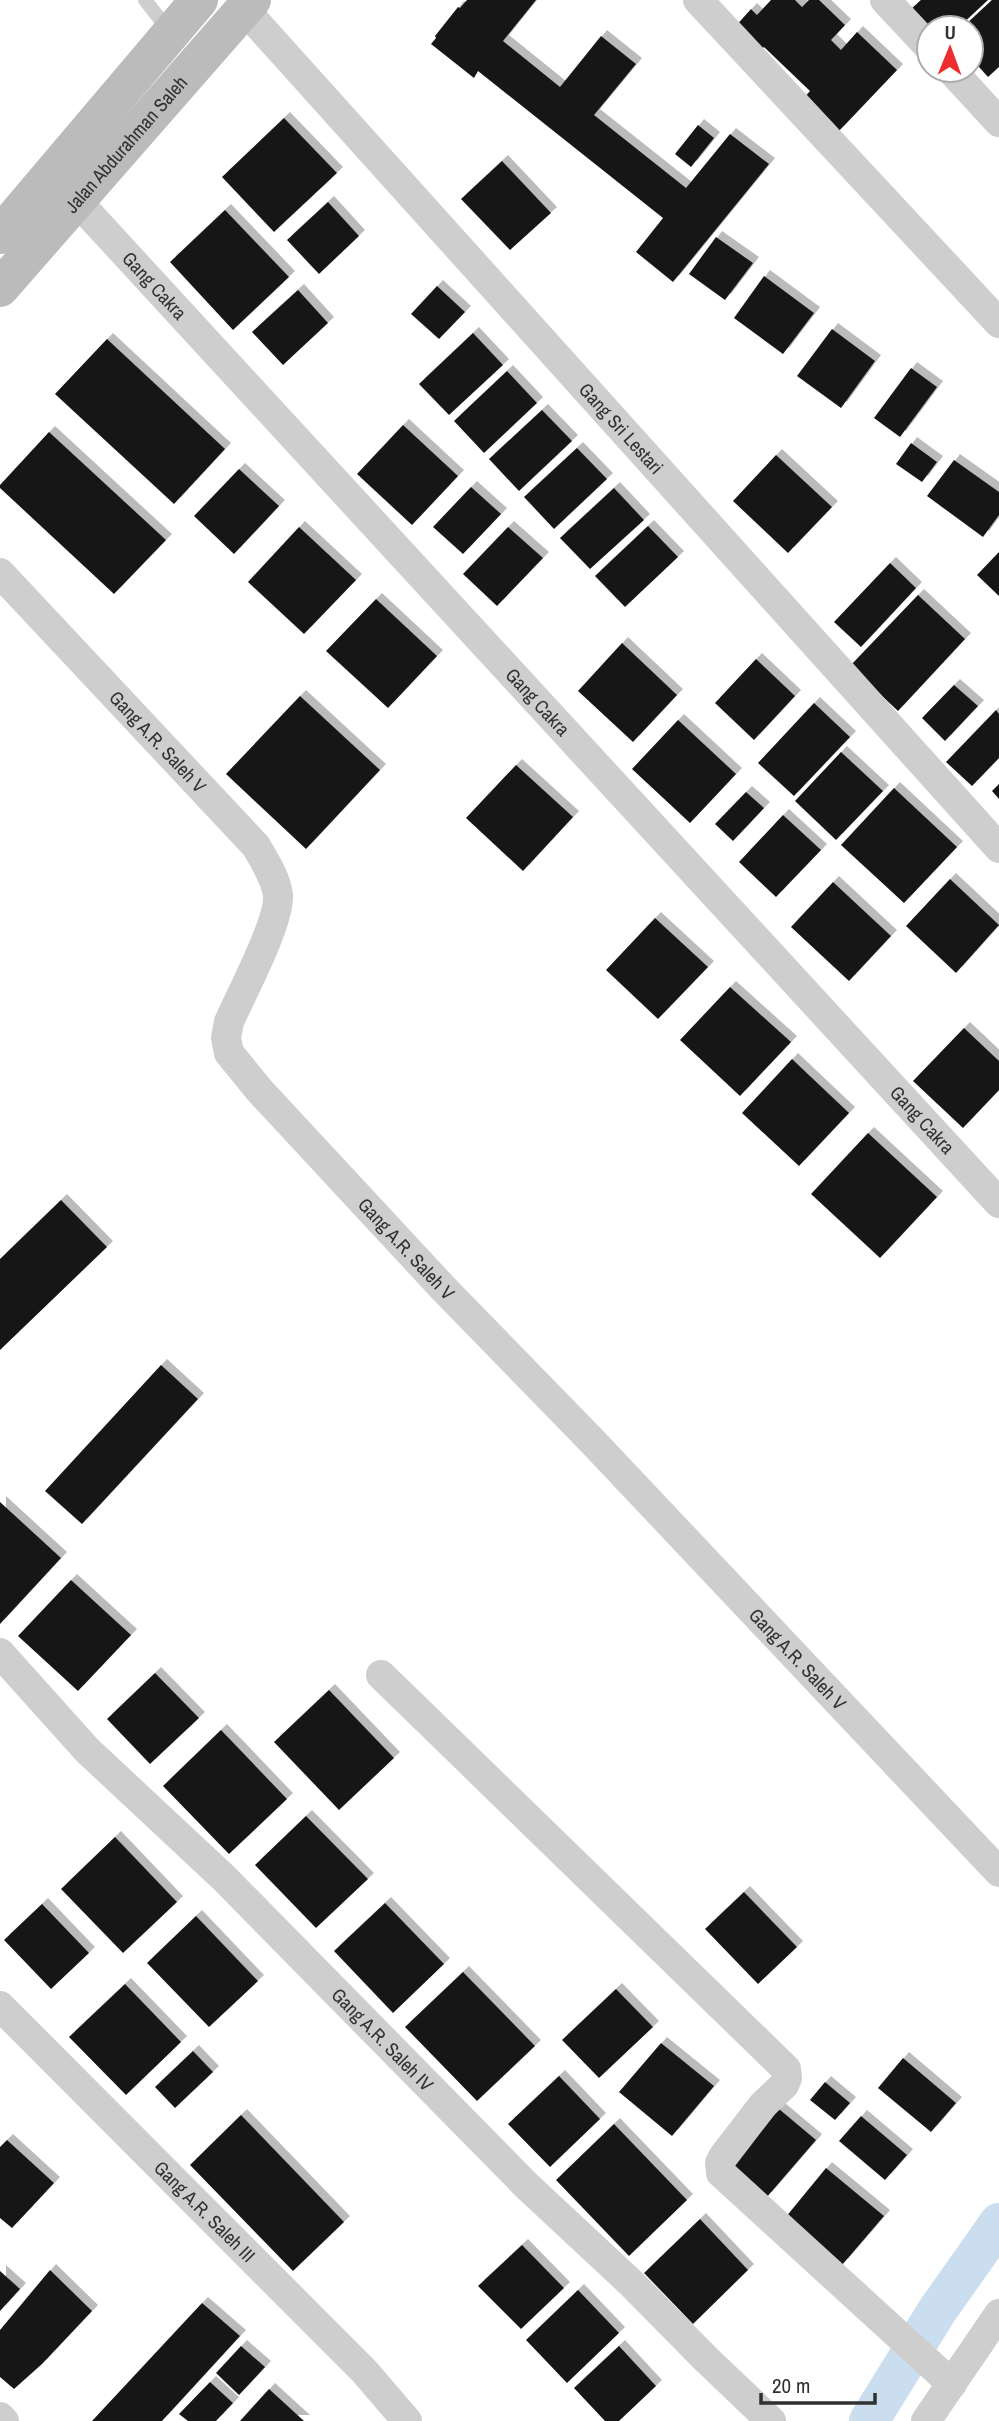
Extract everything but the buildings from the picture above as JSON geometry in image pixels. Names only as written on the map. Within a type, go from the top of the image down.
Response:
[{"type":"street","name":"Jalan Abdurahman Saleh","points":[[0,235],[199,0]]},
{"type":"street","points":[[698,0],[999,323]]},
{"type":"street","points":[[885,0],[915,32]]},
{"type":"street","name":"Jalan Abdurahman Saleh","points":[[0,288],[248,4]]},
{"type":"street","name":"Gang Sri Lestari","points":[[248,4],[999,848]]},
{"type":"street","points":[[964,84],[999,122]]},
{"type":"street","name":"Gang Cakra","points":[[76,201],[999,1203]]},
{"type":"street","name":"Gang A.R. Saleh V","points":[[0,573],[256,846],[268,867],[278,895],[275,918],[229,1022],[226,1038],[229,1053],[260,1091],[443,1288],[999,1872]]},
{"type":"street","name":"Gang A.R. Saleh IV","points":[[0,1653],[87,1750],[224,1878],[527,2186],[630,2282],[706,2360],[771,2421]]},
{"type":"street","points":[[381,1675],[786,2069],[787,2078],[784,2085],[763,2105],[723,2157],[720,2173],[944,2376]]},
{"type":"street","name":"Gang A.R. Saleh III","points":[[0,2006],[232,2242],[365,2372],[407,2421]]},
{"type":"street","points":[[926,2421],[944,2376],[996,2325]]},
{"type":"street","points":[[0,2417],[4,2421]]},
{"type":"lane","points":[[145,0],[171,33]]},
{"type":"waterway","points":[[869,2421],[937,2311],[999,2223]]}]
